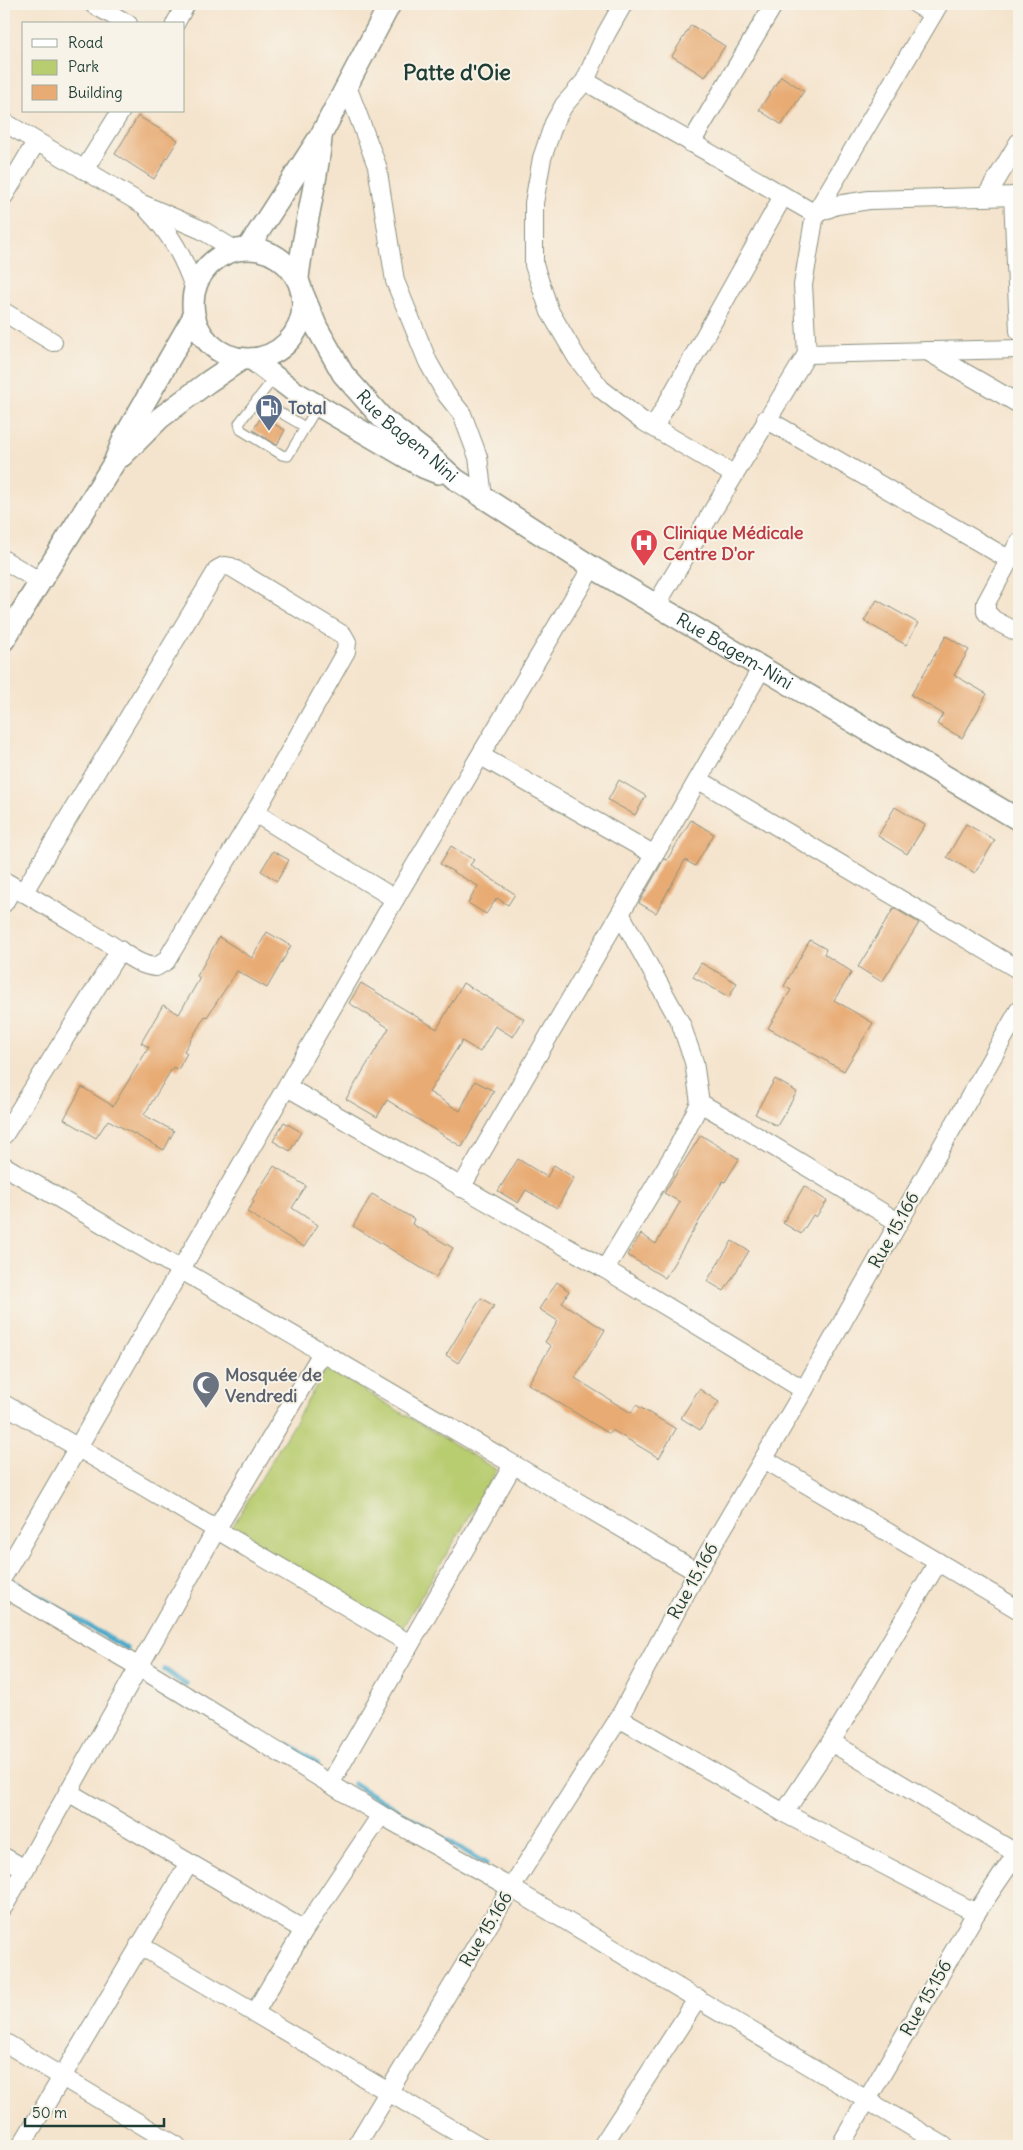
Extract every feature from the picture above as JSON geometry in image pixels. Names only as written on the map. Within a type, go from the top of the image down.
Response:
[{"type":"street","points":[[93,4],[124,22]]},
{"type":"street","points":[[176,22],[186,4]]},
{"type":"street","points":[[248,360],[226,355],[212,346],[201,332],[194,316],[195,290],[201,276],[210,264],[222,256],[242,249],[321,135],[390,4]]},
{"type":"street","points":[[622,4],[585,81],[564,105],[554,122],[542,158],[534,203],[534,265],[550,312],[577,358],[601,389],[654,426],[733,474]]},
{"type":"street","points":[[691,143],[774,4]]},
{"type":"street","points":[[656,605],[766,419],[807,354],[803,284],[815,214],[936,9],[916,4]]},
{"type":"street","points":[[585,81],[815,214]]},
{"type":"street","points":[[347,86],[377,166],[395,281],[428,362],[446,394],[462,414],[478,457],[483,497]]},
{"type":"street","points":[[84,170],[120,112]]},
{"type":"street","points":[[4,122],[142,204],[242,249],[268,252],[285,262],[300,286]]},
{"type":"street","points":[[114,463],[160,418],[208,382],[248,360],[275,352],[292,338],[300,324],[304,309],[300,286],[313,190],[318,172],[321,135]]},
{"type":"street","points":[[4,196],[36,142]]},
{"type":"street","points":[[986,197],[1019,142]]},
{"type":"street","points":[[654,426],[784,196]]},
{"type":"street","points":[[815,214],[838,205],[869,200],[1016,196],[1019,331]]},
{"type":"street","points":[[142,204],[165,228],[176,245],[185,261],[195,290]]},
{"type":"street","name":"Rue Bagem Nini","points":[[300,286],[317,328],[343,374],[382,418],[422,449],[455,479]]},
{"type":"street","points":[[4,312],[53,342]]},
{"type":"street","points":[[4,640],[38,581],[114,463],[128,430],[194,316]]},
{"type":"street","points":[[807,354],[1019,349]]},
{"type":"street","points":[[926,351],[1019,404]]},
{"type":"street","name":"Rue Bagem Nini","points":[[248,360],[318,405],[423,467],[455,479]]},
{"type":"street","points":[[766,419],[1010,560]]},
{"type":"street","name":"Rue Bagem-Nini","points":[[455,479],[592,567],[1019,820]]},
{"type":"street","points":[[1019,542],[986,603],[986,612],[994,620],[1019,633]]},
{"type":"street","points":[[4,560],[38,581]]},
{"type":"street","points":[[4,903],[13,887],[218,568],[224,566],[231,567],[343,635],[347,642],[346,651],[255,813],[166,961],[156,968],[147,966],[13,887]]},
{"type":"street","points":[[4,1575],[76,1447],[395,899],[592,567]]},
{"type":"street","points":[[461,1188],[546,1038],[620,916],[653,854],[699,780],[762,667]]},
{"type":"street","points":[[481,756],[653,854]]},
{"type":"street","points":[[699,780],[1019,970]]},
{"type":"street","points":[[255,813],[395,899]]},
{"type":"street","points":[[605,1269],[677,1149],[700,1103],[694,1062],[681,1024],[620,916]]},
{"type":"street","points":[[4,1135],[120,950]]},
{"type":"street","name":"Rue 15.166","points":[[356,2146],[511,1888],[619,1718],[697,1572],[804,1390],[1019,1010]]},
{"type":"street","points":[[287,1087],[605,1269],[804,1390]]},
{"type":"street","points":[[700,1103],[898,1222]]},
{"type":"street","points":[[6,1171],[180,1270],[697,1572]]},
{"type":"street","points":[[4,1906],[216,1530],[322,1353]]},
{"type":"street","points":[[4,1404],[410,1644]]},
{"type":"street","points":[[764,1459],[1019,1610]]},
{"type":"street","points":[[330,1784],[513,1465]]},
{"type":"street","points":[[784,1813],[831,1742],[938,1562]]},
{"type":"street","points":[[4,1588],[139,1667],[381,1815],[511,1888],[944,2146]]},
{"type":"street","points":[[619,1718],[784,1813],[976,1913]]},
{"type":"street","points":[[831,1742],[1018,1854]]},
{"type":"street","points":[[68,1792],[304,1930]]},
{"type":"street","points":[[255,2012],[304,1930],[381,1815]]},
{"type":"street","name":"Rue 15.156","points":[[840,2146],[976,1913],[1018,1854]]},
{"type":"street","points":[[4,1857],[24,1869]]},
{"type":"street","points":[[21,2146],[189,1863]]},
{"type":"street","points":[[139,1945],[480,2146]]},
{"type":"street","points":[[602,2146],[698,1998]]},
{"type":"street","points":[[4,2042],[177,2146]]},
{"type":"lane","points":[[274,378],[239,423],[241,430],[282,455],[288,456],[318,405]]},
{"type":"lane","points":[[257,399],[305,427]]},
{"type":"green space","points":[[327,1368],[497,1470],[398,1635],[228,1534]]},
{"type":"building","points":[[691,25],[725,46],[705,77],[672,56]]},
{"type":"building","points":[[781,76],[804,91],[782,125],[759,110]]},
{"type":"building","points":[[138,116],[178,140],[154,179],[115,154]]},
{"type":"building","points":[[261,417],[285,430],[277,445],[253,430]]},
{"type":"building","points":[[877,600],[918,623],[906,645],[864,621]]},
{"type":"building","points":[[946,636],[969,650],[954,675],[987,694],[962,738],[937,724],[943,714],[911,695]]},
{"type":"building","points":[[619,780],[646,796],[635,815],[608,800]]},
{"type":"building","points":[[895,807],[925,825],[907,854],[878,836]]},
{"type":"building","points":[[691,820],[714,834],[695,866],[685,860],[656,913],[639,903],[664,859],[667,860]]},
{"type":"building","points":[[966,824],[995,840],[975,873],[947,857]]},
{"type":"building","points":[[451,846],[474,860],[470,865],[515,894],[508,905],[497,898],[486,914],[468,903],[478,886],[440,864]]},
{"type":"building","points":[[273,851],[289,860],[277,881],[261,871]]},
{"type":"building","points":[[894,908],[919,923],[882,982],[858,967]]},
{"type":"building","points":[[267,932],[291,946],[267,988],[237,971],[207,1017],[205,1016],[184,1051],[187,1053],[178,1070],[173,1067],[144,1115],[174,1131],[164,1150],[108,1120],[96,1138],[64,1119],[82,1087],[113,1106],[149,1047],[141,1043],[163,1005],[179,1014],[200,978],[197,976],[219,937],[252,958]]},
{"type":"building","points":[[810,940],[826,949],[824,954],[852,972],[834,1000],[873,1023],[844,1071],[768,1028],[791,990],[784,986]]},
{"type":"building","points":[[701,963],[737,983],[729,997],[693,977]]},
{"type":"building","points":[[361,983],[437,1029],[463,983],[524,1019],[513,1037],[495,1026],[480,1052],[462,1041],[429,1092],[460,1111],[475,1081],[494,1091],[462,1147],[387,1100],[377,1117],[346,1099],[389,1028],[349,1003]]},
{"type":"building","points":[[775,1079],[797,1092],[777,1126],[755,1114]]},
{"type":"building","points":[[284,1122],[301,1132],[290,1151],[273,1141]]},
{"type":"building","points":[[701,1135],[739,1159],[725,1182],[723,1181],[665,1278],[627,1255],[641,1234],[656,1244],[680,1202],[664,1193]]},
{"type":"building","points":[[518,1159],[547,1177],[554,1165],[574,1178],[557,1208],[526,1190],[518,1203],[498,1191]]},
{"type":"building","points":[[274,1166],[306,1186],[292,1208],[318,1225],[304,1247],[247,1212],[254,1202],[252,1200]]},
{"type":"building","points":[[804,1186],[827,1201],[816,1217],[813,1215],[801,1234],[783,1223]]},
{"type":"building","points":[[372,1194],[414,1219],[412,1224],[453,1248],[436,1277],[353,1226]]},
{"type":"building","points":[[732,1241],[749,1251],[724,1291],[707,1281]]},
{"type":"building","points":[[557,1282],[569,1291],[562,1303],[605,1330],[575,1378],[631,1413],[636,1405],[676,1429],[659,1458],[612,1430],[610,1434],[528,1384],[551,1346],[545,1342],[558,1321],[539,1309]]},
{"type":"building","points":[[481,1298],[494,1306],[458,1363],[446,1355]]},
{"type":"building","points":[[699,1389],[719,1402],[700,1430],[681,1418]]},
{"type":"waterway","points":[[16,1583],[126,1648]]},
{"type":"waterway","points":[[165,1670],[186,1685]]},
{"type":"waterway","points":[[289,1745],[317,1764]]},
{"type":"waterway","points":[[354,1784],[486,1864]]},
{"type":"place","name":"Total","points":[[269,432]]},
{"type":"place","name":"Clinique Médicale Centre D'or","points":[[644,567]]},
{"type":"place","name":"Mosquée de Vendredi","points":[[206,1409]]},
{"type":"district","name":"Patte d'Oie","points":[[457,72]]}]
